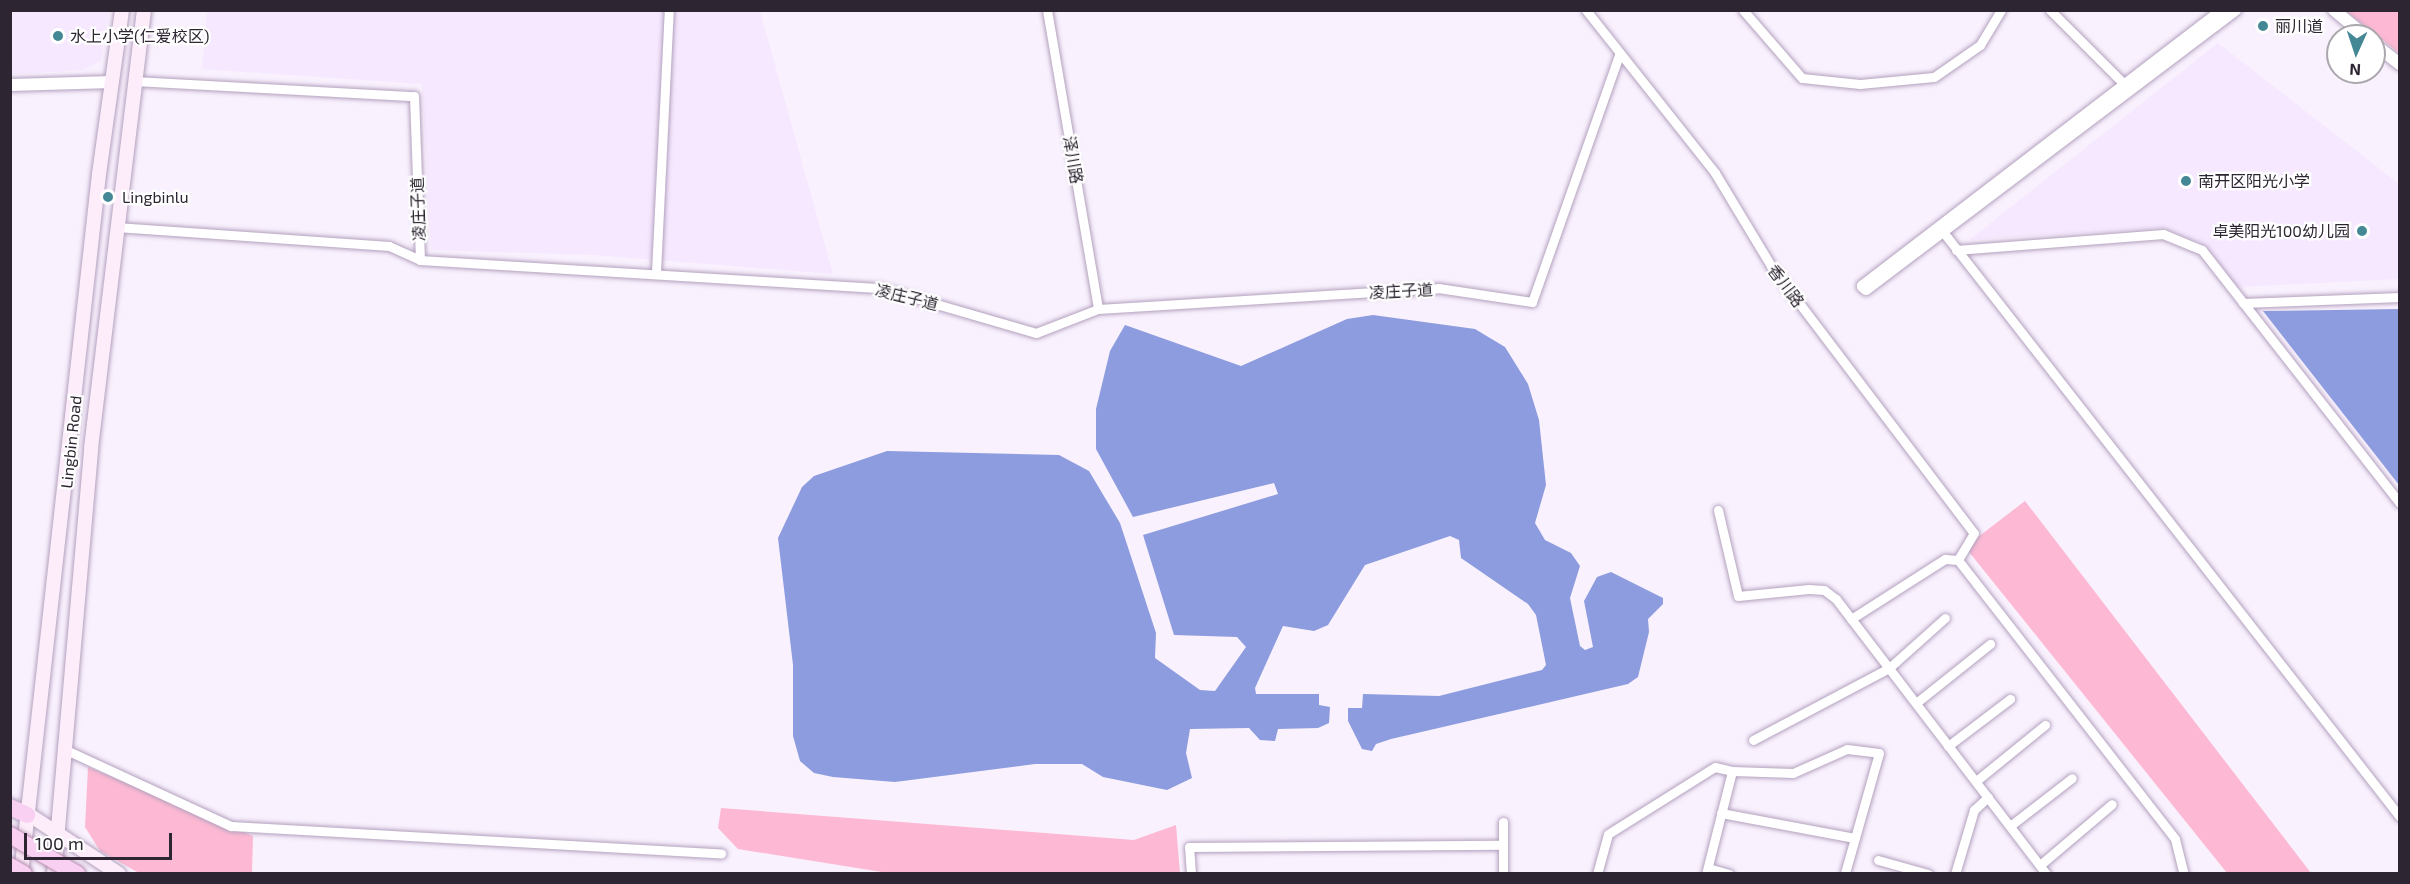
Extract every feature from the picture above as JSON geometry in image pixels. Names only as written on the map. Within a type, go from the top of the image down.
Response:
[{"type":"highway","points":[[10,807],[27,815]]},
{"type":"highway","points":[[10,835],[77,873]]},
{"type":"highway","points":[[10,866],[22,873]]},
{"type":"main road","name":"Lingbin Road","points":[[22,873],[122,10]]},
{"type":"main road","name":"Lingbin Road","points":[[54,873],[64,749],[116,227],[144,10]]},
{"type":"main road","points":[[10,802],[119,873]]},
{"type":"street","points":[[656,273],[669,10]]},
{"type":"street","name":"泽川路","points":[[1047,10],[1098,309]]},
{"type":"street","name":"香川路","points":[[1586,10],[1619,55],[1715,173],[1771,266],[1974,532],[1958,560]]},
{"type":"street","points":[[1743,10],[1802,78],[1860,84],[1934,77],[1980,45],[2001,10]]},
{"type":"street","points":[[2050,10],[2128,88]]},
{"type":"street","points":[[2128,88],[2223,10]]},
{"type":"street","points":[[1865,288],[2128,88],[2235,10]]},
{"type":"street","points":[[2329,10],[2345,24]]},
{"type":"street","points":[[2334,10],[2351,24]]},
{"type":"street","points":[[2386,53],[2400,64]]},
{"type":"street","name":"凌庄子道","points":[[134,81],[414,96],[420,260],[881,288],[1036,333],[1098,309],[1438,288],[1532,302],[1619,55]]},
{"type":"street","points":[[2386,58],[2400,69]]},
{"type":"street","points":[[10,85],[112,82]]},
{"type":"street","points":[[116,227],[389,246],[420,260]]},
{"type":"street","points":[[1941,230],[2400,817]]},
{"type":"street","points":[[1956,250],[2163,234],[2202,250],[2400,503]]},
{"type":"street","points":[[2243,303],[2400,297]]},
{"type":"street","points":[[1718,510],[1738,596],[1824,590],[1851,619],[2046,873]]},
{"type":"street","points":[[1851,619],[1945,559],[1958,560],[2175,839],[2184,873]]},
{"type":"street","points":[[1753,740],[1889,668],[1945,618]]},
{"type":"street","points":[[1916,703],[1990,644]]},
{"type":"street","points":[[1948,746],[2010,699]]},
{"type":"street","points":[[1976,781],[2045,725]]},
{"type":"street","points":[[64,749],[231,826],[722,853]]},
{"type":"street","points":[[1598,873],[1608,834],[1715,767],[1732,771],[1793,773],[1847,749],[1878,753],[1845,873]]},
{"type":"street","points":[[1729,873],[1707,871],[1732,771]]},
{"type":"street","points":[[2010,826],[2072,778]]},
{"type":"street","points":[[1955,873],[1974,810],[1988,797]]},
{"type":"street","points":[[2040,865],[2112,804]]},
{"type":"street","points":[[1722,813],[1856,838]]},
{"type":"street","points":[[1503,822],[1503,873]]},
{"type":"street","points":[[1191,873],[1189,847],[1503,845]]},
{"type":"street","points":[[1878,860],[1928,873]]},
{"type":"shaded area","name":"水上小学(仁爱校区)","points":[[11,10],[109,11],[101,61],[83,70],[11,74]]},
{"type":"shaded area","points":[[207,11],[760,11],[833,274],[595,255],[431,250],[422,84],[202,69]]},
{"type":"shaded area","points":[[2346,11],[2399,11],[2399,53],[2386,43],[2386,24],[2362,24]]},
{"type":"shaded area","name":"南开区阳光小学","points":[[2218,43],[2399,184],[2399,279],[2237,287],[2203,244],[2164,228],[1969,240]]},
{"type":"shaded area","points":[[2025,501],[2311,873],[2227,873],[1965,547]]},
{"type":"shaded area","points":[[88,767],[253,836],[252,873],[139,873],[100,851],[85,827]]},
{"type":"shaded area","points":[[721,808],[1134,840],[1176,825],[1180,873],[888,873],[738,849],[718,828]]},
{"type":"water","points":[[2400,309],[2399,485],[2263,311]]},
{"type":"water","points":[[1373,315],[1475,329],[1505,347],[1528,384],[1539,420],[1546,485],[1535,523],[1545,540],[1571,553],[1580,566],[1570,598],[1580,646],[1585,650],[1593,647],[1584,601],[1597,577],[1611,572],[1663,598],[1663,604],[1648,619],[1649,632],[1638,677],[1628,684],[1391,739],[1376,744],[1372,751],[1362,749],[1348,721],[1348,708],[1362,708],[1363,694],[1439,696],[1542,670],[1546,665],[1536,615],[1528,604],[1461,558],[1459,540],[1450,536],[1365,565],[1328,625],[1314,631],[1283,626],[1255,688],[1256,694],[1319,694],[1319,705],[1330,707],[1329,723],[1318,728],[1278,729],[1275,741],[1260,740],[1249,728],[1190,729],[1186,753],[1192,778],[1167,790],[1103,777],[1082,764],[1035,764],[895,782],[833,777],[814,773],[800,761],[793,736],[793,665],[778,538],[802,487],[814,476],[887,451],[1059,455],[1089,471],[1120,523],[1156,633],[1155,658],[1200,690],[1215,691],[1246,647],[1237,637],[1174,635],[1143,535],[1278,494],[1274,483],[1133,517],[1096,449],[1096,409],[1110,351],[1125,325],[1241,366],[1347,319]]},
{"type":"place","name":"丽川道","points":[[2263,26]]},
{"type":"place","name":"水上小学(仁爱校区)","points":[[58,36]]},
{"type":"place","name":"南开区阳光小学","points":[[2186,181]]},
{"type":"place","name":"Lingbinlu","points":[[108,197]]},
{"type":"place","name":"卓美阳光100幼儿园","points":[[2362,231]]}]
